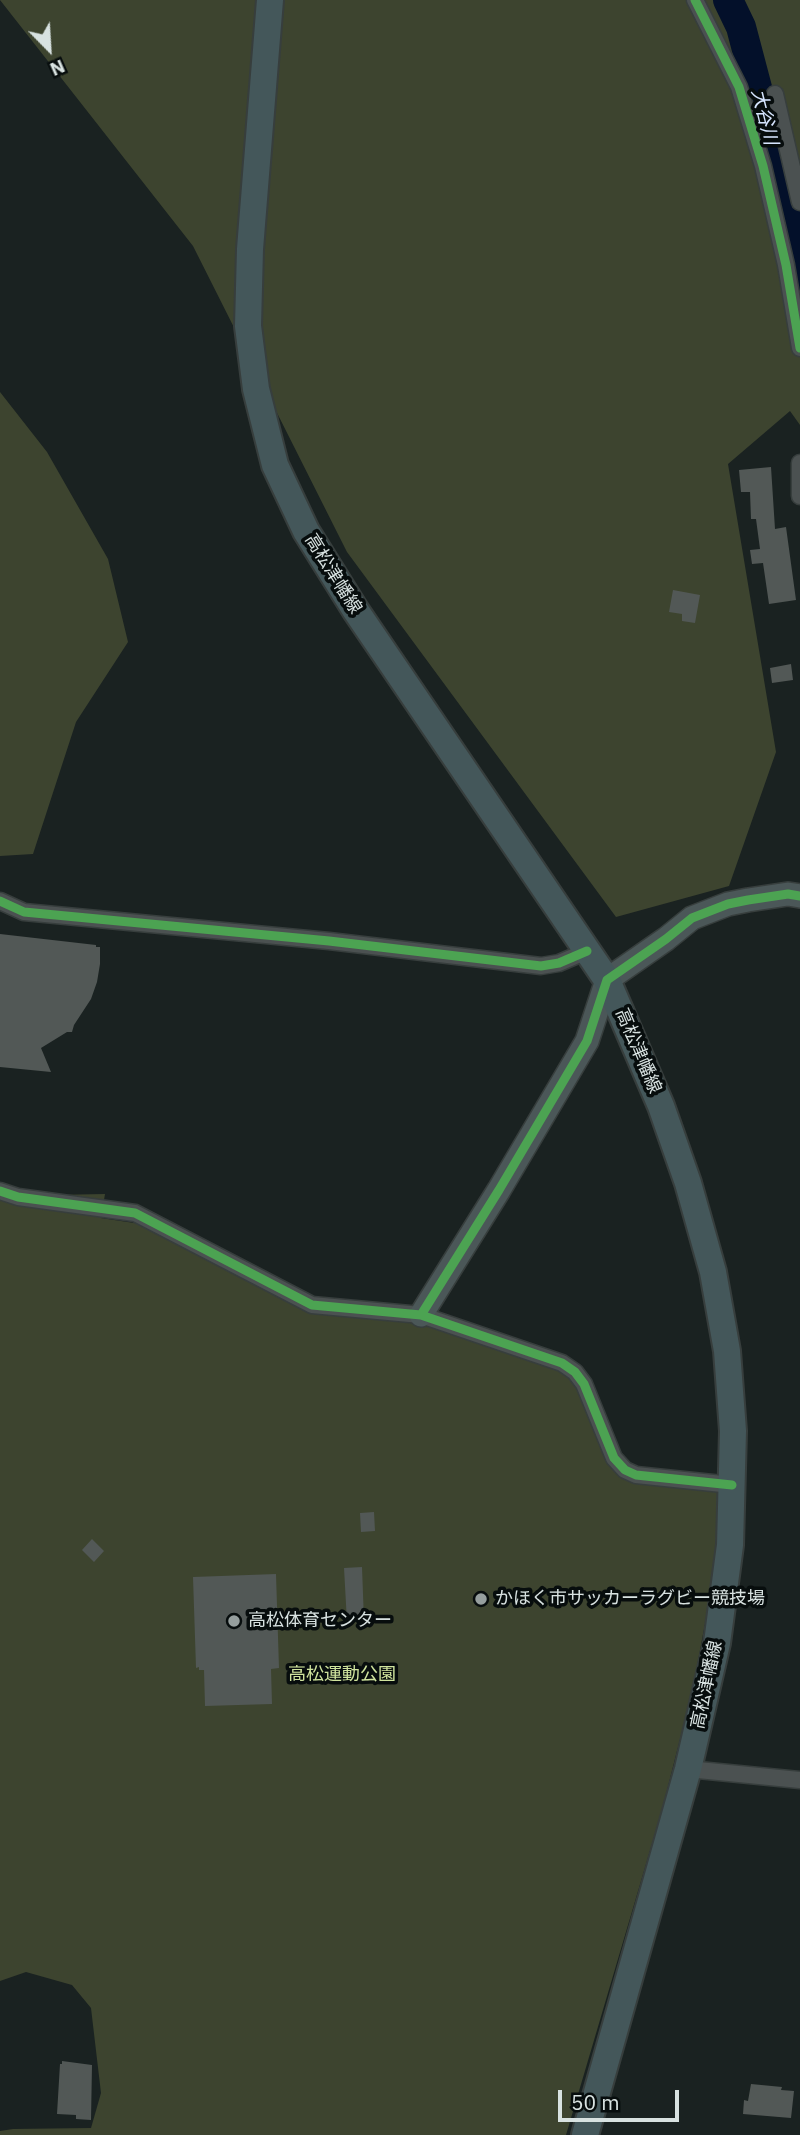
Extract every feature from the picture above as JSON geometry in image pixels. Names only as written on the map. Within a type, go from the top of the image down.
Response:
[{"type":"main road","name":"高松津幡線","points":[[270,0],[250,249],[248,326],[256,389],[275,465],[306,531],[356,611],[607,979],[661,1106],[695,1204],[713,1272],[727,1351],[733,1431],[730,1545],[717,1643],[688,1769],[585,2135]]},
{"type":"street","points":[[695,0],[739,87],[763,166],[786,265],[800,348]]},
{"type":"street","points":[[775,93],[800,202]]},
{"type":"street","points":[[800,463],[800,496]]},
{"type":"street","points":[[421,1315],[587,1041],[607,979],[692,918],[728,904],[788,894],[800,896]]},
{"type":"street","points":[[0,901],[24,912],[329,941],[541,966],[559,963],[587,951]]},
{"type":"street","points":[[0,1191],[18,1197],[135,1213],[312,1305],[421,1315],[562,1363],[575,1372],[584,1384],[614,1458],[625,1470],[636,1475],[732,1485]]},
{"type":"street","points":[[688,1769],[800,1780]]},
{"type":"green space","points":[[0,0],[800,0],[800,425],[790,411],[728,464],[776,752],[729,886],[616,917],[347,552],[193,246]]},
{"type":"green space","points":[[0,392],[47,452],[108,559],[128,642],[76,722],[33,854],[0,856]]},
{"type":"green space","name":"高松運動公園","points":[[105,1194],[101,1218],[141,1224],[309,1311],[406,1317],[572,1375],[613,1467],[629,1481],[720,1487],[713,1582],[692,1692],[662,1810],[566,2135],[0,2135],[0,2131],[13,2129],[91,2128],[101,2093],[91,2008],[72,1985],[26,1972],[0,1981],[0,1196]]},
{"type":"building","points":[[771,467],[775,529],[786,527],[796,600],[769,604],[763,563],[752,564],[750,550],[760,549],[756,519],[751,519],[750,492],[741,492],[739,470]]},
{"type":"building","points":[[673,590],[700,595],[695,623],[682,621],[682,614],[669,612]]},
{"type":"building","points":[[791,664],[793,680],[772,683],[770,668]]},
{"type":"building","points":[[0,934],[100,947],[97,982],[91,999],[72,1032],[67,1032],[41,1048],[51,1072],[0,1067]]},
{"type":"building","points":[[374,1512],[375,1531],[361,1532],[360,1513]]},
{"type":"building","points":[[92,1539],[104,1551],[94,1562],[82,1550]]},
{"type":"building","points":[[362,1567],[364,1621],[347,1622],[344,1568]]},
{"type":"building","name":"高松体育センター","points":[[276,1574],[279,1668],[271,1669],[272,1704],[205,1706],[204,1670],[196,1668],[193,1577]]},
{"type":"building","points":[[62,2061],[92,2065],[91,2120],[76,2119],[76,2115],[57,2114]]},
{"type":"building","points":[[751,2084],[794,2091],[791,2118],[743,2114],[744,2100],[748,2101]]},
{"type":"waterway","name":"大谷川","points":[[728,0],[741,27],[770,137],[800,278]]},
{"type":"cycle path","points":[[695,0],[739,87],[763,166],[786,265],[800,348]]},
{"type":"cycle path","points":[[421,1315],[587,1041],[607,980],[692,918],[728,904],[788,894],[800,896]]},
{"type":"cycle path","points":[[0,901],[24,912],[329,941],[541,966],[559,963],[587,951]]},
{"type":"cycle path","points":[[0,1191],[18,1197],[135,1213],[312,1305],[421,1315],[562,1363],[575,1372],[584,1384],[614,1458],[625,1470],[636,1475],[732,1485]]},
{"type":"place","name":"かほく市サッカーラグビー競技場","points":[[481,1599]]},
{"type":"place","name":"高松体育センター","points":[[234,1621]]}]
